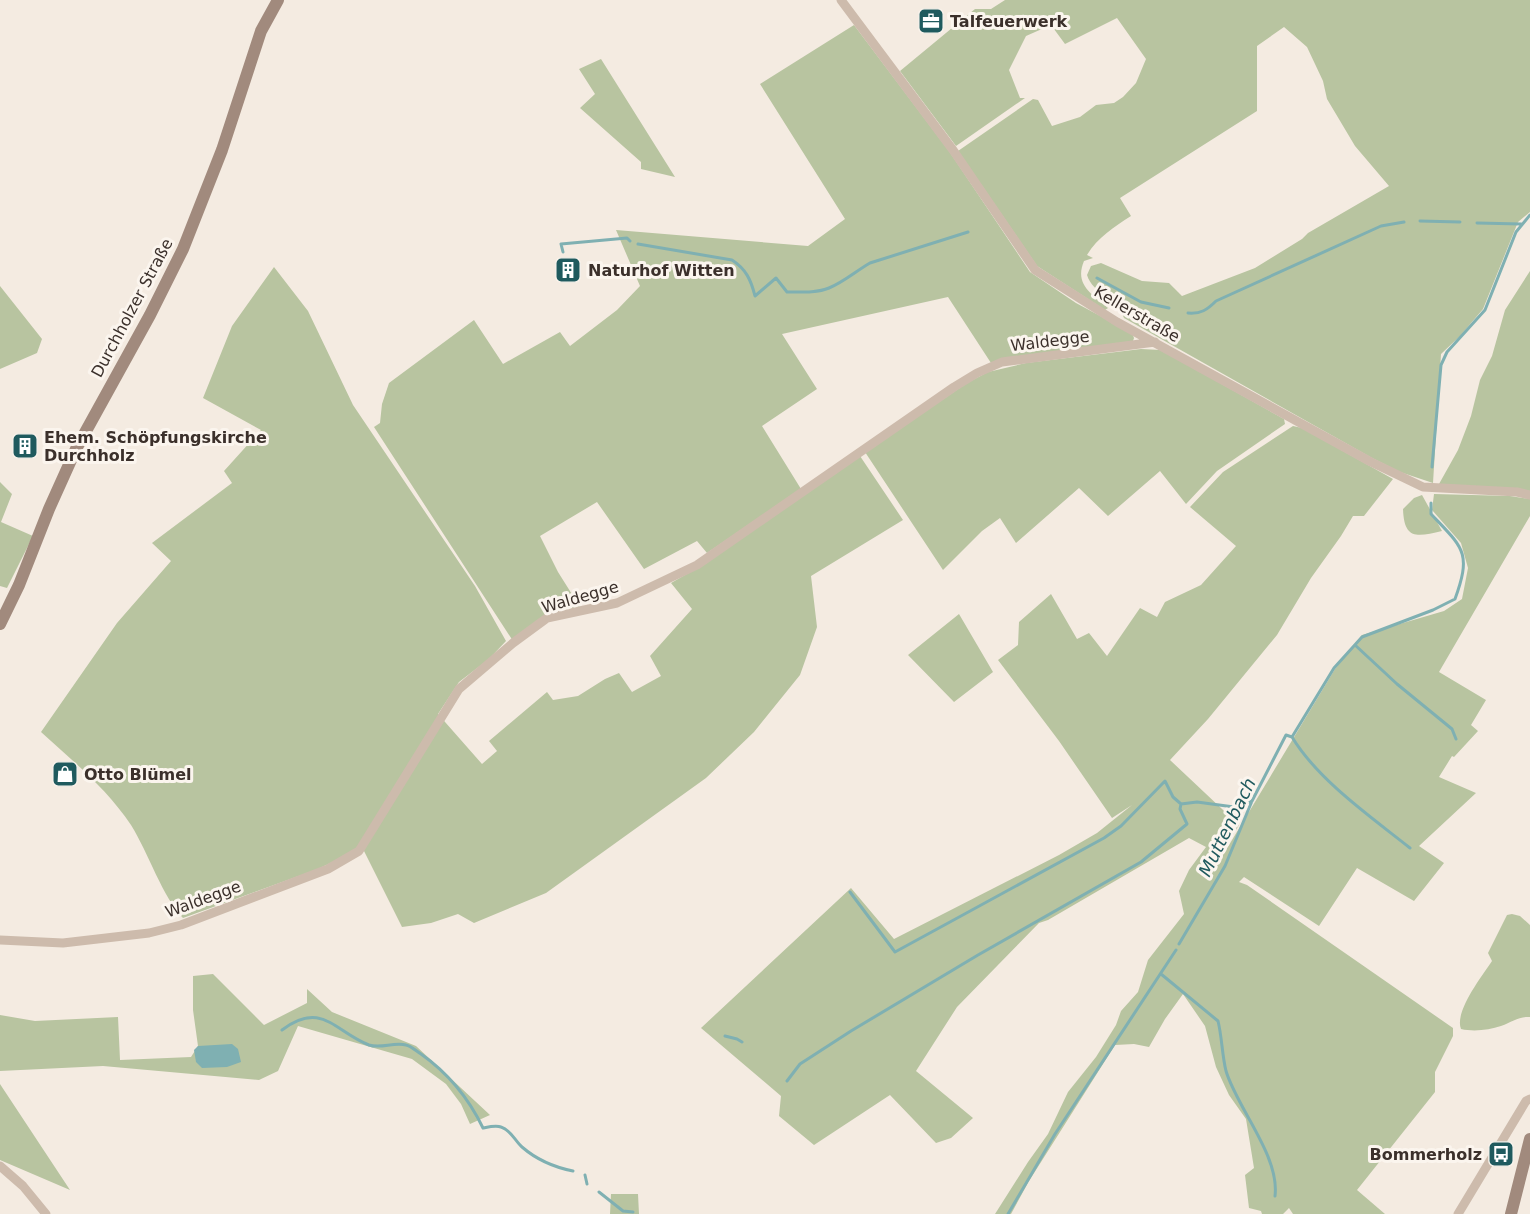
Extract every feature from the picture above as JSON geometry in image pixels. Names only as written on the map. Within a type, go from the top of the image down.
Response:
[{"type":"main road","name":"Durchholzer Straße","points":[[0,624],[19,585],[49,508],[76,449],[150,315],[183,249],[222,150],[261,31],[278,0]]},
{"type":"main road","points":[[1511,1214],[1530,1139]]},
{"type":"street","name":"Kellerstraße","points":[[841,0],[946,141],[1035,270],[1117,322],[1371,462],[1423,487],[1517,492],[1530,495]]},
{"type":"street","name":"Waldegge","points":[[0,940],[63,943],[149,933],[181,925],[328,869],[359,851],[459,689],[513,643],[547,618],[617,603],[697,565],[977,373],[1002,362],[1155,342]]},
{"type":"street","points":[[1458,1214],[1526,1101],[1530,1099]]},
{"type":"street","points":[[0,1166],[22,1186],[46,1214]]},
{"type":"green space","points":[[1005,0],[1530,0],[1530,212],[1518,222],[1483,309],[1441,354],[1433,483],[1400,472],[1372,458],[1124,318],[1121,311],[1094,287],[1087,275],[1091,266],[1101,263],[1142,281],[1169,283],[1182,296],[1255,268],[1308,233],[1389,186],[1355,146],[1327,99],[1323,81],[1307,47],[1284,27],[1257,46],[1257,111],[1120,198],[1131,216],[1096,243],[1087,255],[1093,258],[1084,261],[1081,276],[1086,288],[1108,308],[1105,310],[1037,266],[958,151],[1033,99],[1038,100],[1052,126],[1080,117],[1096,105],[1114,103],[1123,97],[1136,83],[1146,59],[1117,18],[1065,44],[1051,25],[1026,36],[1009,70],[1020,98],[1025,98],[956,146],[900,71],[975,9],[991,9]]},
{"type":"green space","points":[[854,25],[949,151],[1030,272],[1076,303],[1132,333],[1133,341],[991,363],[948,297],[782,334],[817,389],[762,426],[801,489],[707,553],[697,541],[644,569],[597,502],[540,536],[558,572],[580,607],[558,612],[513,641],[374,427],[380,423],[382,404],[389,383],[474,320],[503,364],[560,332],[570,346],[617,310],[640,286],[616,230],[808,246],[845,219],[760,84]]},
{"type":"green space","points":[[601,59],[675,177],[641,169],[641,162],[580,108],[595,94],[579,69]]},
{"type":"green space","points":[[274,267],[308,311],[353,405],[475,586],[506,641],[489,659],[459,682],[438,714],[482,764],[497,751],[489,741],[547,692],[553,700],[578,696],[619,673],[632,692],[661,676],[650,656],[692,609],[671,583],[699,567],[860,456],[903,520],[811,576],[817,627],[800,675],[754,732],[706,778],[546,893],[474,923],[458,914],[431,923],[402,927],[361,845],[318,869],[183,918],[162,887],[137,836],[122,812],[89,776],[41,732],[117,623],[171,561],[152,543],[232,483],[224,471],[261,430],[203,398],[232,326]]},
{"type":"green space","points":[[1530,271],[1530,491],[1439,484],[1458,450],[1471,416],[1480,380],[1492,356],[1505,310]]},
{"type":"green space","points":[[0,286],[42,339],[37,353],[0,369]]},
{"type":"green space","points":[[1141,349],[1161,350],[1284,419],[1285,424],[1217,471],[1186,504],[1160,471],[1108,516],[1079,488],[1016,543],[1000,518],[982,531],[943,570],[865,452],[967,383],[988,372],[1026,363]]},
{"type":"green space","points":[[1293,426],[1302,428],[1393,479],[1364,516],[1353,516],[1311,578],[1277,635],[1208,719],[1170,760],[1239,825],[1218,859],[1220,860],[1335,669],[1362,635],[1444,611],[1462,599],[1468,568],[1461,543],[1432,510],[1434,494],[1510,496],[1530,499],[1530,516],[1439,672],[1486,700],[1471,725],[1478,731],[1454,757],[1452,756],[1439,777],[1476,793],[1419,846],[1444,863],[1414,901],[1357,868],[1319,926],[1244,877],[1239,882],[1247,885],[1453,1028],[1453,1036],[1435,1072],[1435,1092],[1357,1190],[1385,1214],[1293,1214],[1289,1208],[1283,1214],[1262,1214],[1261,1211],[1249,1208],[1245,1175],[1254,1168],[1246,1119],[1229,1095],[1216,1067],[1205,1026],[1183,994],[1149,1047],[1134,1044],[1115,1045],[1029,1181],[1011,1214],[995,1214],[1048,1134],[1068,1092],[1096,1057],[1116,1025],[1121,1011],[1138,992],[1148,960],[1184,914],[1179,891],[1189,870],[1206,847],[1189,838],[1048,920],[1039,923],[957,1007],[916,1071],[973,1118],[951,1138],[936,1143],[890,1095],[814,1145],[779,1116],[781,1096],[701,1028],[851,888],[894,939],[1059,855],[1097,833],[1132,805],[1112,818],[1059,741],[998,660],[1018,645],[1019,622],[1051,594],[1077,639],[1089,633],[1107,656],[1140,608],[1157,617],[1165,602],[1201,585],[1236,546],[1190,507],[1223,472]]},
{"type":"green space","points":[[0,482],[12,494],[1,522],[33,536],[7,588],[0,586]]},
{"type":"green space","points":[[1422,495],[1442,531],[1419,535],[1409,531],[1406,526],[1403,509],[1414,498]]},
{"type":"green space","points":[[959,614],[993,672],[954,702],[908,655]]},
{"type":"green space","points":[[1507,915],[1520,916],[1530,925],[1530,1017],[1519,1018],[1501,1026],[1486,1029],[1461,1029],[1461,1013],[1492,961],[1488,953]]},
{"type":"green space","points":[[213,974],[264,1025],[307,1003],[307,989],[332,1012],[416,1046],[490,1115],[470,1124],[461,1104],[446,1084],[412,1059],[298,1026],[278,1071],[259,1080],[103,1066],[0,1071],[0,1015],[35,1021],[118,1017],[120,1060],[191,1057],[198,1046],[193,1010],[193,976]]},
{"type":"green space","points":[[0,1084],[70,1190],[0,1160]]},
{"type":"green space","points":[[611,1194],[638,1194],[639,1214],[610,1214]]},
{"type":"water","points":[[232,1044],[238,1049],[241,1062],[227,1067],[202,1068],[196,1062],[194,1050],[198,1046]]},
{"type":"waterway","name":"Muttenbach","points":[[1432,467],[1441,365],[1447,352],[1485,310],[1516,232],[1530,215]]},
{"type":"waterway","points":[[1420,221],[1460,222]]},
{"type":"waterway","points":[[1188,313],[1204,311],[1216,301],[1381,226],[1404,222]]},
{"type":"waterway","points":[[1477,223],[1521,224]]},
{"type":"waterway","points":[[638,244],[732,260],[747,275],[755,296],[776,278],[787,292],[824,290],[840,283],[870,263],[968,232]]},
{"type":"waterway","points":[[563,252],[561,244],[627,238],[630,241]]},
{"type":"waterway","points":[[1097,278],[1141,302],[1169,308]]},
{"type":"waterway","name":"Muttenbach","points":[[1179,944],[1225,866],[1252,801],[1286,735],[1292,737],[1334,668],[1362,637],[1433,610],[1455,599],[1463,571],[1463,560],[1457,543],[1431,514],[1431,503]]},
{"type":"waterway","points":[[1355,645],[1397,684],[1452,729],[1456,739]]},
{"type":"waterway","points":[[1292,737],[1330,783],[1410,848]]},
{"type":"waterway","points":[[850,892],[895,952],[1104,838],[1121,826],[1165,781],[1173,797],[1181,804]]},
{"type":"waterway","points":[[787,1081],[800,1064],[851,1031],[1141,862],[1187,824],[1180,809],[1181,804],[1197,802],[1234,807],[1252,801]]},
{"type":"waterway","name":"Muttenbach","points":[[1008,1214],[1055,1134],[1176,950]]},
{"type":"waterway","points":[[1161,974],[1218,1021],[1226,1071],[1265,1149],[1275,1181],[1275,1196]]},
{"type":"waterway","points":[[282,1030],[296,1021],[318,1018],[328,1021],[369,1045],[410,1046],[449,1078],[471,1107],[483,1128],[497,1126],[504,1128],[533,1156],[573,1171]]},
{"type":"waterway","points":[[725,1036],[742,1042]]},
{"type":"waterway","points":[[585,1175],[587,1184]]},
{"type":"waterway","points":[[599,1192],[623,1211],[633,1212]]},
{"type":"place","name":"Talfeuerwerk","points":[[931,21]]},
{"type":"place","name":"Naturhof Witten","points":[[568,270]]},
{"type":"place","name":"Ehem. Schöpfungskirche Durchholz","points":[[25,446]]},
{"type":"place","name":"Otto Blümel","points":[[65,774]]},
{"type":"place","name":"Bommerholz","points":[[1501,1154]]}]
